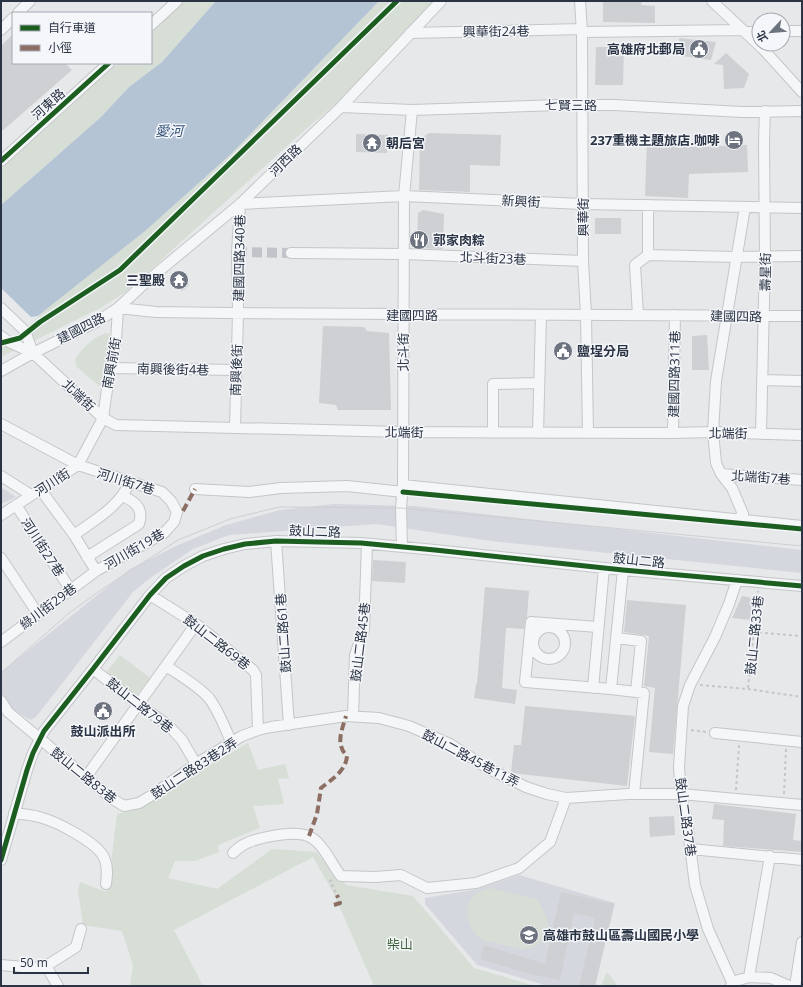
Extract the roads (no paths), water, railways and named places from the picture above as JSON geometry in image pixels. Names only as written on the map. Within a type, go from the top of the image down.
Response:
[{"type":"street","points":[[19,12],[30,1]]},
{"type":"street","points":[[152,24],[177,1]]},
{"type":"street","name":"河西路","points":[[118,308],[147,281],[240,204],[341,107],[441,1]]},
{"type":"street","name":"興華街","points":[[580,1],[582,29],[583,261],[586,315],[588,432]]},
{"type":"street","points":[[712,1],[770,57],[802,92]]},
{"type":"street","points":[[1,30],[12,19]]},
{"type":"street","name":"興華街24巷","points":[[410,33],[582,29],[741,29],[751,31]]},
{"type":"street","points":[[791,31],[802,31]]},
{"type":"street","name":"河東路","points":[[1,161],[109,64]]},
{"type":"street","name":"七賢三路","points":[[341,107],[412,110],[555,105],[614,105],[742,112],[802,111]]},
{"type":"street","name":"北斗街","points":[[402,547],[401,508],[403,488],[404,196],[412,110]]},
{"type":"street","name":"壽星街","points":[[761,434],[765,257],[765,111]]},
{"type":"street","name":"新興街","points":[[240,204],[404,196],[583,204],[802,208]]},
{"type":"street","name":"建國四路340巷","points":[[238,313],[237,252],[240,204]]},
{"type":"street","points":[[648,205],[648,255]]},
{"type":"street","points":[[738,519],[743,514],[732,488],[721,474],[716,462],[712,432],[716,381],[745,207]]},
{"type":"street","points":[[291,253],[404,254]]},
{"type":"street","name":"北斗街23巷","points":[[404,254],[583,261]]},
{"type":"street","points":[[638,315],[635,265],[648,255],[736,257],[802,256]]},
{"type":"street","points":[[1,308],[26,333],[33,353]]},
{"type":"street","name":"建國四路","points":[[1,371],[33,353],[96,322],[118,308],[156,312],[404,315],[802,316]]},
{"type":"street","name":"南興前街","points":[[103,418],[110,368],[116,341],[118,308]]},
{"type":"street","name":"南興後街","points":[[235,427],[238,313]]},
{"type":"street","points":[[538,433],[538,383],[541,315]]},
{"type":"street","name":"建國四路311巷","points":[[673,434],[675,315]]},
{"type":"street","points":[[3,338],[33,353]]},
{"type":"street","name":"北端街","points":[[33,353],[103,418],[116,425],[403,432],[588,432],[673,434],[712,432],[802,435]]},
{"type":"street","name":"南興後街4巷","points":[[110,368],[236,370]]},
{"type":"street","points":[[762,380],[802,381]]},
{"type":"street","points":[[493,432],[493,384],[538,383]]},
{"type":"street","name":"河川街","points":[[1,515],[78,465],[103,418]]},
{"type":"street","name":"河川街7巷","points":[[1,424],[78,465],[162,492],[171,501]]},
{"type":"street","name":"北端街7巷","points":[[721,474],[802,480]]},
{"type":"street","points":[[1,476],[35,492]]},
{"type":"street","points":[[74,535],[106,513],[126,492],[130,482]]},
{"type":"street","points":[[195,489],[249,492],[281,488],[347,486],[403,488],[802,526]]},
{"type":"street","name":"河川街19巷","points":[[35,492],[74,535],[96,571],[164,533],[174,522],[177,512],[171,501]]},
{"type":"street","points":[[87,556],[139,524],[142,517],[138,507],[132,500],[122,496]]},
{"type":"street","name":"河川街27巷","points":[[16,505],[70,589]]},
{"type":"street","name":"鼓山二路","points":[[1,860],[27,770],[39,739],[150,595],[166,578],[203,556],[245,544],[276,541],[367,544],[623,570],[802,586]]},
{"type":"street","name":"鼓山二路61巷","points":[[276,541],[289,725]]},
{"type":"street","name":"鼓山二路45巷","points":[[353,716],[355,655],[364,629],[367,544]]},
{"type":"street","points":[[1,558],[38,614]]},
{"type":"street","points":[[593,688],[604,568]]},
{"type":"street","points":[[611,689],[623,570]]},
{"type":"street","name":"綠川街29巷","points":[[1,642],[96,571]]},
{"type":"street","name":"鼓山二路37巷","points":[[732,984],[708,929],[695,885],[687,822],[681,794],[679,767],[683,706],[690,684],[715,637],[737,580]]},
{"type":"street","name":"鼓山二路69巷","points":[[150,595],[196,624],[253,670],[256,675],[258,730]]},
{"type":"street","points":[[598,627],[548,625],[531,622],[531,648],[524,682],[644,693],[634,794]]},
{"type":"street","points":[[86,777],[196,624]]},
{"type":"street","points":[[531,648],[539,657],[550,660],[560,655],[564,650],[565,640],[559,631],[548,625]]},
{"type":"street","points":[[616,638],[641,641],[636,692]]},
{"type":"street","points":[[166,666],[195,685],[209,699],[232,743]]},
{"type":"street","name":"鼓山二路79巷","points":[[93,670],[168,725],[182,740],[196,764]]},
{"type":"street","name":"鼓山二路83巷","points":[[1,701],[8,712],[111,798],[124,806],[130,806]]},
{"type":"street","name":"鼓山二路83巷2弄","points":[[130,806],[154,794],[196,764],[242,736],[258,730],[353,716]]},
{"type":"street","name":"鼓山二路45巷11弄","points":[[353,716],[379,718],[409,726],[450,744],[489,769],[526,787],[566,798],[634,794],[681,794],[802,805]]},
{"type":"street","points":[[715,733],[802,742]]},
{"type":"street","points":[[233,853],[240,846],[269,836],[291,834],[308,836],[325,851],[332,865],[341,876],[375,877],[401,875],[426,888],[476,883],[519,868],[550,842],[566,798]]},
{"type":"street","points":[[14,813],[39,817],[66,827],[95,846],[105,858],[107,872],[106,884]]},
{"type":"street","points":[[691,849],[802,860]]},
{"type":"street","points":[[749,977],[770,856]]},
{"type":"street","points":[[1,965],[36,968],[46,966],[76,947],[81,929]]},
{"type":"street","points":[[795,986],[802,942]]},
{"type":"street","points":[[46,966],[58,986]]},
{"type":"street","points":[[732,984],[749,977],[771,978],[789,986]]},
{"type":"water","name":"愛河","points":[[216,1],[379,1],[231,154],[145,231],[1,345],[1,205],[101,117],[129,87],[162,62]]},
{"type":"tunnel","points":[[237,252],[291,253]]},
{"type":"tram line","points":[[1,673],[69,613],[101,590],[178,540],[230,519],[279,507],[401,508],[802,546]]},
{"type":"place","name":"高雄府北郵局","points":[[699,49]]},
{"type":"place","name":"237重機主題旅店.咖啡","points":[[734,140]]},
{"type":"place","name":"朝后宮","points":[[372,143]]},
{"type":"place","name":"郭家肉粽","points":[[419,240]]},
{"type":"place","name":"三聖殿","points":[[179,280]]},
{"type":"place","name":"鹽埕分局","points":[[563,351]]},
{"type":"place","name":"鼓山派出所","points":[[103,711]]},
{"type":"place","name":"高雄市鼓山區壽山國民小學","points":[[529,935]]},
{"type":"park label","name":"柴山","points":[[400,944]]}]
